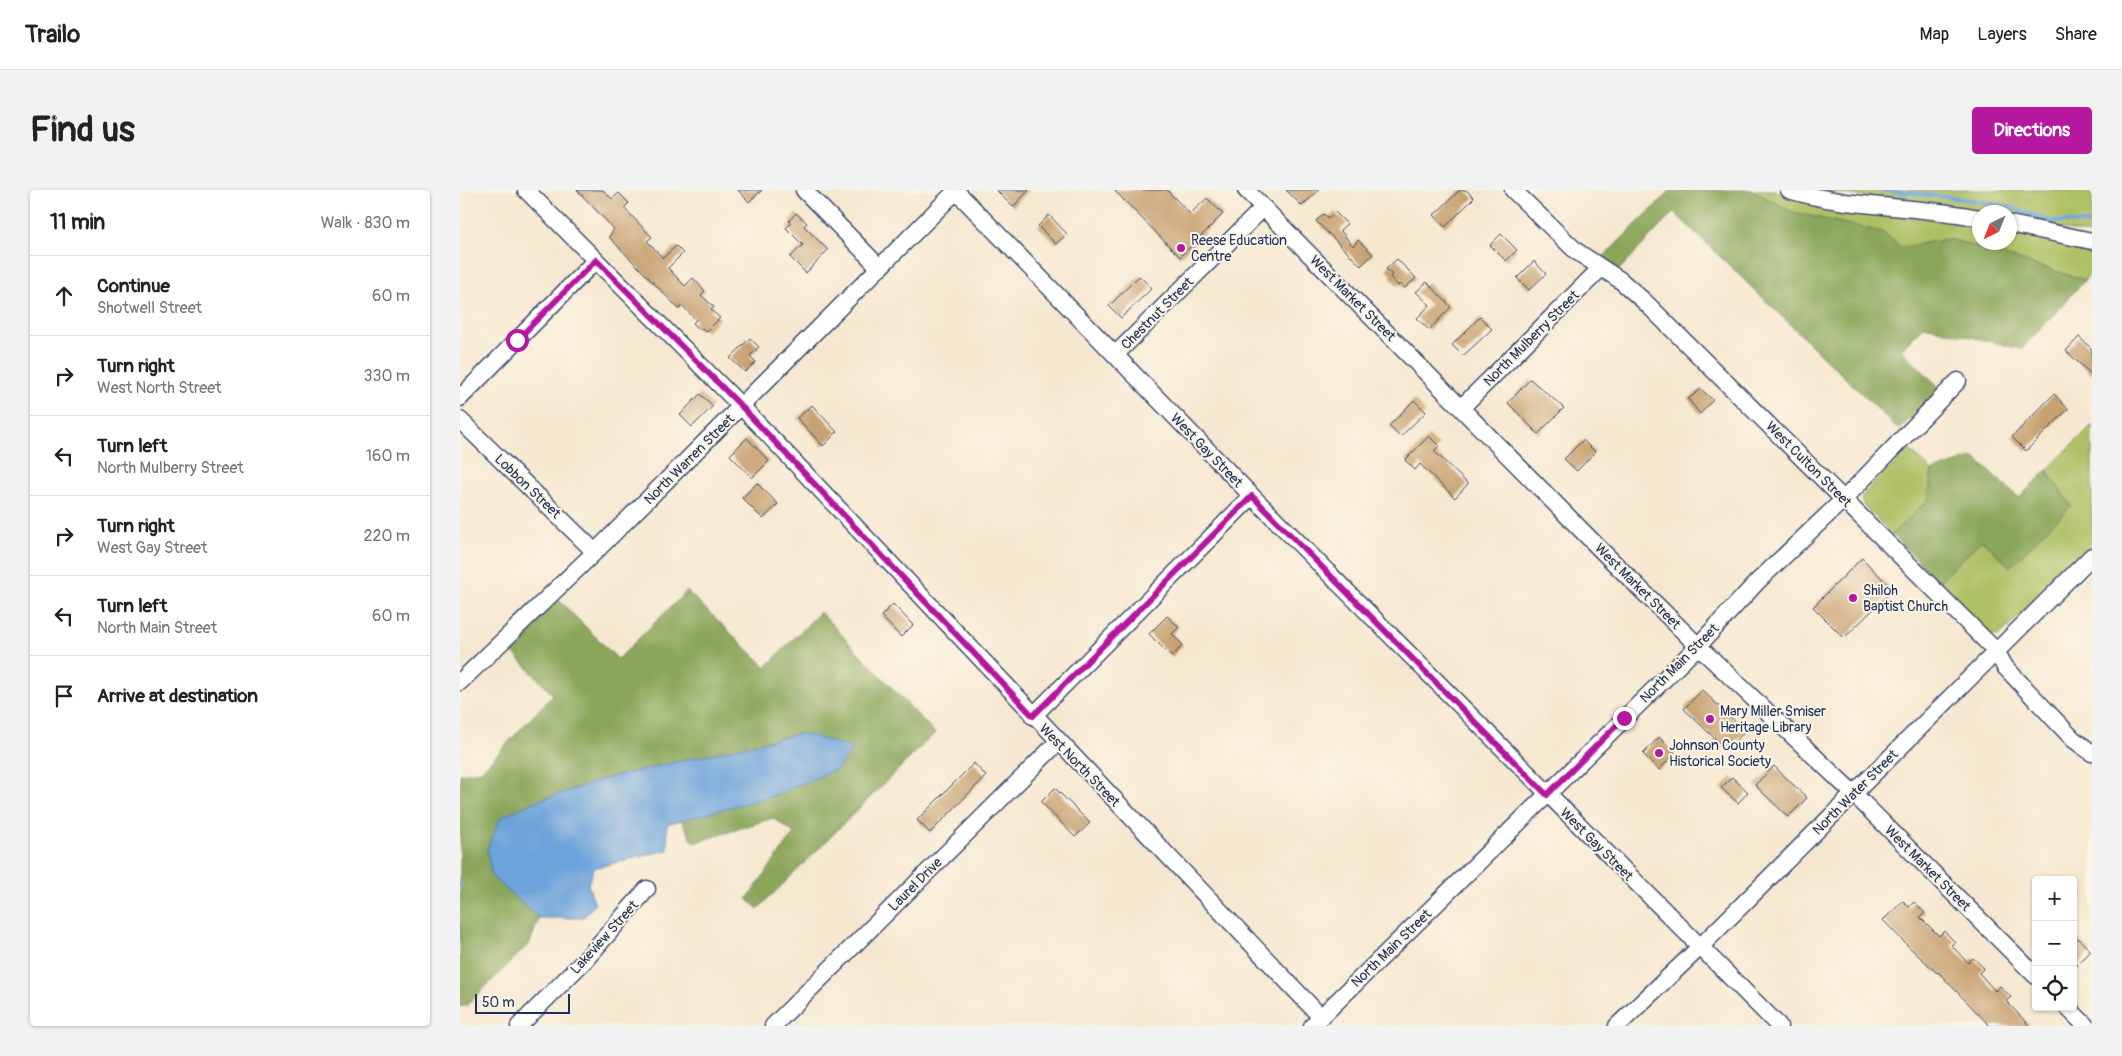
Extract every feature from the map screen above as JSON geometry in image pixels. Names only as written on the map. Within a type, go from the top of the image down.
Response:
[{"type":"street","name":"West North Street","points":[[526,190],[741,406],[1058,742],[1316,1022]]},
{"type":"street","points":[[804,190],[880,268]]},
{"type":"street","name":"North Warren Street","points":[[461,678],[595,552],[956,190]]},
{"type":"street","name":"West Gay Street","points":[[956,190],[1252,496],[1547,795],[1779,1026]]},
{"type":"street","name":"West Market Street","points":[[1246,190],[1698,646],[1854,794],[2032,972]]},
{"type":"street","name":"West Culton Street","points":[[1513,190],[1563,240],[1620,280],[1645,302],[1996,651],[2004,667],[2073,739],[2092,752]]},
{"type":"street","points":[[1789,190],[1835,202],[1972,217]]},
{"type":"street","name":"Chestnut Street","points":[[1115,355],[1263,208]]},
{"type":"street","points":[[2017,225],[2092,241]]},
{"type":"street","points":[[460,398],[596,260]]},
{"type":"street","name":"North Mulberry Street","points":[[1461,408],[1601,268]]},
{"type":"street","name":"North Main Street","points":[[1316,1022],[1698,646],[1757,582],[1844,499],[1958,381]]},
{"type":"street","name":"Lobbon Street","points":[[460,420],[595,552]]},
{"type":"street","points":[[1033,716],[1252,496]]},
{"type":"street","name":"North Water Street","points":[[1617,1026],[1854,794],[2092,556]]},
{"type":"street","name":"Laurel Drive","points":[[773,1026],[1058,742]]},
{"type":"street","name":"Lakeview Street","points":[[519,1026],[586,959],[647,889]]},
{"type":"street","points":[[2071,1011],[2086,1026]]},
{"type":"green space","points":[[1671,190],[1752,190],[1792,212],[1882,232],[1901,247],[1949,239],[1972,246],[1972,250],[1985,250],[2085,280],[2022,349],[1924,326],[1901,350],[1940,388],[1899,430],[1674,212],[1618,271],[1601,259]]},
{"type":"green space","points":[[1752,190],[1775,190],[1782,194],[1835,210],[1972,224],[1972,246],[1949,239],[1901,247],[1882,232],[1792,212]]},
{"type":"green space","points":[[1815,190],[2092,190],[2092,235],[2017,220],[2017,205],[1972,205],[1972,211]]},
{"type":"green space","points":[[2017,232],[2092,247],[2092,272],[2085,280],[1985,250],[2017,250]]},
{"type":"green space","points":[[2092,425],[2092,543],[1999,636],[1991,635],[1938,582],[1982,540],[2010,567],[2071,506],[2047,470]]},
{"type":"green space","points":[[1909,449],[1932,471],[1928,500],[1892,534],[1864,506],[1861,499],[1865,492]]},
{"type":"green space","points":[[1974,457],[2019,498],[2047,470],[2071,506],[2010,567],[1982,540],[1938,582],[1892,534],[1928,500],[1932,471]]},
{"type":"green space","points":[[687,591],[766,667],[820,612],[935,733],[758,909],[747,899],[794,833],[773,818],[694,843],[681,820],[773,796],[837,769],[801,733],[607,778],[531,803],[492,877],[539,918],[530,943],[467,1005],[460,1007],[460,774],[481,771],[553,695],[509,648],[557,598],[618,659]]},
{"type":"water","points":[[802,733],[853,748],[837,769],[773,796],[667,824],[668,850],[594,868],[588,884],[595,904],[583,918],[539,918],[492,877],[487,849],[501,817],[531,803],[607,778]]},
{"type":"building","points":[[577,190],[603,190],[612,199],[619,193],[629,203],[624,208],[652,237],[647,241],[663,258],[676,246],[683,253],[668,268],[685,286],[693,278],[705,291],[701,295],[714,307],[711,310],[720,318],[706,332],[702,328],[700,330],[693,323],[696,320],[682,305],[679,309],[609,237],[614,229]]},
{"type":"building","points":[[738,190],[762,190],[749,202]]},
{"type":"building","points":[[996,190],[1029,190],[1013,207]]},
{"type":"building","points":[[1114,190],[1167,190],[1190,214],[1207,198],[1223,214],[1180,257]]},
{"type":"building","points":[[1286,190],[1319,190],[1302,206]]},
{"type":"building","points":[[1460,190],[1466,190],[1474,198],[1445,227],[1434,215]]},
{"type":"building","points":[[1335,212],[1347,224],[1340,230],[1353,246],[1358,240],[1373,254],[1361,266],[1316,221],[1324,214],[1329,218]]},
{"type":"building","points":[[796,213],[807,223],[804,226],[828,250],[806,273],[790,257],[803,245],[786,228]]},
{"type":"building","points":[[1049,215],[1067,234],[1056,244],[1038,226]]},
{"type":"building","points":[[1501,234],[1517,250],[1506,261],[1490,245]]},
{"type":"building","points":[[1397,259],[1416,278],[1405,288],[1400,284],[1398,286],[1386,269]]},
{"type":"building","points":[[1534,261],[1546,274],[1529,290],[1517,278]]},
{"type":"building","points":[[1139,276],[1152,288],[1121,318],[1109,306]]},
{"type":"building","points":[[1427,282],[1451,307],[1429,330],[1417,318],[1430,305],[1416,292]]},
{"type":"building","points":[[1480,317],[1492,329],[1463,356],[1452,345]]},
{"type":"building","points":[[2079,337],[2092,349],[2092,375],[2066,351]]},
{"type":"building","points":[[750,338],[759,347],[750,356],[756,362],[745,372],[730,358]]},
{"type":"building","points":[[1530,379],[1564,408],[1538,434],[1508,403]]},
{"type":"building","points":[[1701,389],[1713,400],[1700,414],[1688,399]]},
{"type":"building","points":[[700,394],[713,406],[692,427],[680,415]]},
{"type":"building","points":[[2054,394],[2068,409],[2026,451],[2012,437]]},
{"type":"building","points":[[1414,400],[1426,412],[1400,437],[1389,426]]},
{"type":"building","points":[[812,405],[837,432],[823,446],[797,418]]},
{"type":"building","points":[[1429,436],[1439,446],[1434,451],[1468,484],[1455,498],[1420,464],[1415,470],[1405,460]]},
{"type":"building","points":[[747,438],[769,461],[752,478],[730,455]]},
{"type":"building","points":[[1583,440],[1595,452],[1577,471],[1564,459]]},
{"type":"building","points":[[757,483],[778,504],[763,519],[742,498]]},
{"type":"building","name":"Shiloh Baptist Church","points":[[1862,558],[1893,590],[1844,638],[1813,607]]},
{"type":"building","points":[[893,604],[913,625],[901,637],[881,616]]},
{"type":"building","points":[[1167,616],[1179,627],[1172,634],[1183,645],[1172,657],[1149,634]]},
{"type":"building","points":[[1702,690],[1745,731],[1727,750],[1684,709]]},
{"type":"building","name":"Johnson County Historical Society","points":[[1659,737],[1675,753],[1659,770],[1643,754]]},
{"type":"building","points":[[974,763],[986,776],[930,833],[917,820]]},
{"type":"building","points":[[1774,766],[1807,798],[1788,817],[1755,785]]},
{"type":"building","points":[[1732,777],[1748,792],[1738,803],[1721,788]]},
{"type":"building","points":[[1055,788],[1090,823],[1075,837],[1041,802]]},
{"type":"building","points":[[1903,901],[1909,907],[1914,902],[1925,913],[1920,917],[1939,936],[1944,931],[1955,942],[1951,945],[1968,963],[1973,958],[1984,968],[1979,973],[1995,991],[2000,986],[2011,997],[2006,1001],[2030,1026],[1990,1026],[1938,972],[1907,945],[1883,920]]},
{"type":"building","points":[[2077,938],[2091,951],[2077,965]]},
{"type":"waterway","points":[[1879,190],[1966,199],[2009,207],[2050,221],[2092,224]]},
{"type":"place","name":"Reese Education Centre","points":[[1181,248]]},
{"type":"place","name":"Shiloh Baptist Church","points":[[1853,598]]},
{"type":"place","name":"Mary Miller Smiser Heritage Library","points":[[1710,719]]},
{"type":"place","name":"Johnson County Historical Society","points":[[1659,753]]},
{"type":"route","points":[[517,340],[596,260],[741,406],[1033,716],[1252,496],[1547,795],[1624,718]]}]
